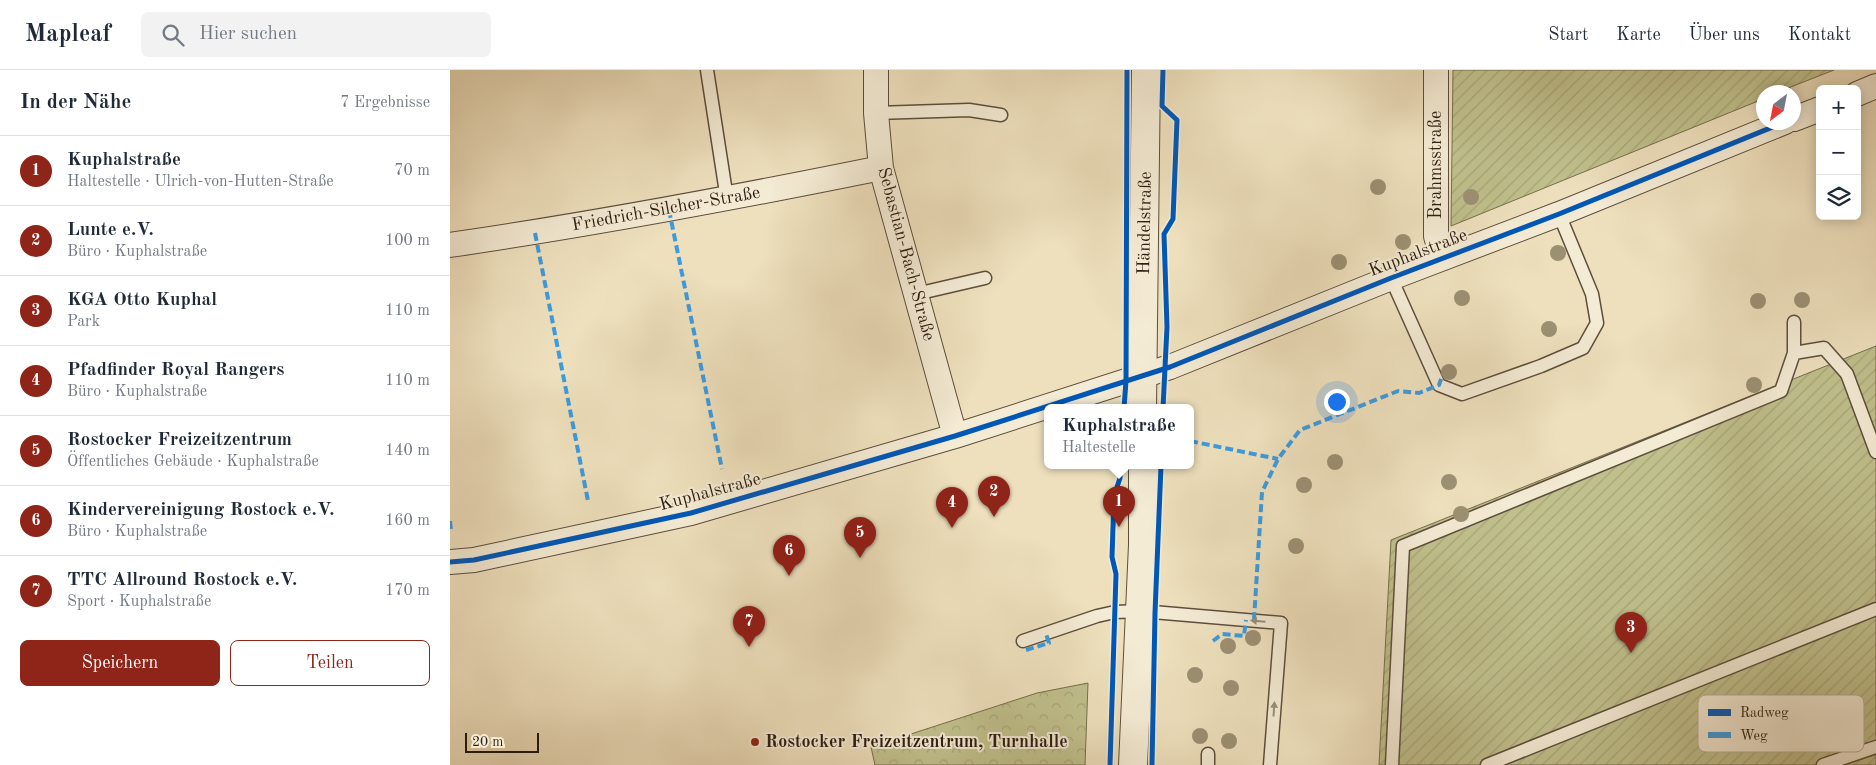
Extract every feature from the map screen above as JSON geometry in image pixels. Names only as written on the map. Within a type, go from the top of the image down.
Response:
[{"type":"street","name":"Sebastian-Bach-Straße","points":[[876,70],[876,113],[881,168],[954,436]]},
{"type":"street","name":"Händelstraße","points":[[1142,404],[1146,70]]},
{"type":"street","name":"Brahmsstraße","points":[[1436,70],[1436,236],[1442,258]]},
{"type":"street","points":[[1861,92],[1876,86]]},
{"type":"street","points":[[1801,116],[1816,111]]},
{"type":"street","name":"Kuphalstraße","points":[[1053,404],[1181,363],[1391,278],[1559,214],[1765,130]]},
{"type":"street","name":"Friedrich-Silcher-Straße","points":[[450,245],[535,233],[727,199],[881,168]]},
{"type":"street","name":"Kuphalstraße","points":[[450,562],[474,560],[691,513],[954,436],[1044,407]]},
{"type":"street","points":[[1133,765],[1141,611],[1143,545],[1142,469]]},
{"type":"lane","points":[[707,70],[727,199]]},
{"type":"lane","points":[[876,113],[969,110],[1000,115]]},
{"type":"lane","points":[[1391,278],[1439,385],[1462,394],[1541,366],[1583,348],[1597,323],[1592,294],[1559,214]]},
{"type":"lane","points":[[916,294],[985,278]]},
{"type":"lane","points":[[1392,765],[1403,546],[1781,391],[1794,353],[1794,322]]},
{"type":"lane","points":[[1794,353],[1824,348],[1847,374],[1876,452]]},
{"type":"lane","points":[[1487,765],[1876,609]]},
{"type":"lane","points":[[1023,642],[1097,616],[1114,612],[1141,611],[1281,623],[1270,765]]},
{"type":"lane","points":[[1864,751],[1876,747]]},
{"type":"lane","points":[[1824,765],[1862,752]]},
{"type":"green space","points":[[1453,70],[1834,70],[1796,85],[1756,85],[1756,102],[1451,226]]},
{"type":"green space","points":[[1876,346],[1876,765],[1379,765],[1391,540]]},
{"type":"green space","points":[[1088,683],[1085,765],[875,765],[871,747],[1037,693]]},
{"type":"marked path","points":[[669,210],[722,469]]},
{"type":"marked path","points":[[535,233],[588,501]]},
{"type":"marked path","points":[[1254,620],[1262,492],[1278,459],[1300,430],[1398,391],[1419,393],[1439,385],[1446,364]]},
{"type":"marked path","points":[[1194,442],[1278,459]]},
{"type":"marked path","points":[[450,521],[451,530]]},
{"type":"marked path","points":[[1213,641],[1222,634],[1244,636],[1246,620]]},
{"type":"marked path","points":[[1026,650],[1049,643],[1046,634]]},
{"type":"cycle path","points":[[1124,404],[1126,381],[1127,70]]},
{"type":"cycle path","points":[[1163,70],[1162,106],[1177,120],[1173,219],[1164,234],[1167,327],[1163,404]]},
{"type":"cycle path","points":[[1055,404],[1170,367],[1391,278],[1559,214],[1765,130]]},
{"type":"cycle path","points":[[450,562],[474,560],[691,513],[955,436],[1044,407]]},
{"type":"cycle path","points":[[1110,765],[1116,574],[1112,557],[1114,496],[1121,469]]},
{"type":"cycle path","points":[[1152,765],[1155,613],[1161,469]]},
{"type":"place","name":"Lunte e.V.","points":[[994,517]]},
{"type":"place","name":"Kuphalstraße","points":[[1119,527]]},
{"type":"place","name":"Pfadfinder Royal Rangers","points":[[952,528]]},
{"type":"place","name":"Rostocker Freizeitzentrum","points":[[860,558]]},
{"type":"place","name":"Kindervereinigung Rostock e.V.","points":[[789,576]]},
{"type":"place","name":"TTC Allround Rostock e.V.","points":[[749,647]]},
{"type":"place","name":"KGA Otto Kuphal","points":[[1631,653]]},
{"type":"place","name":"Rostocker Freizeitzentrum, Turnhalle","points":[[755,742]]}]
